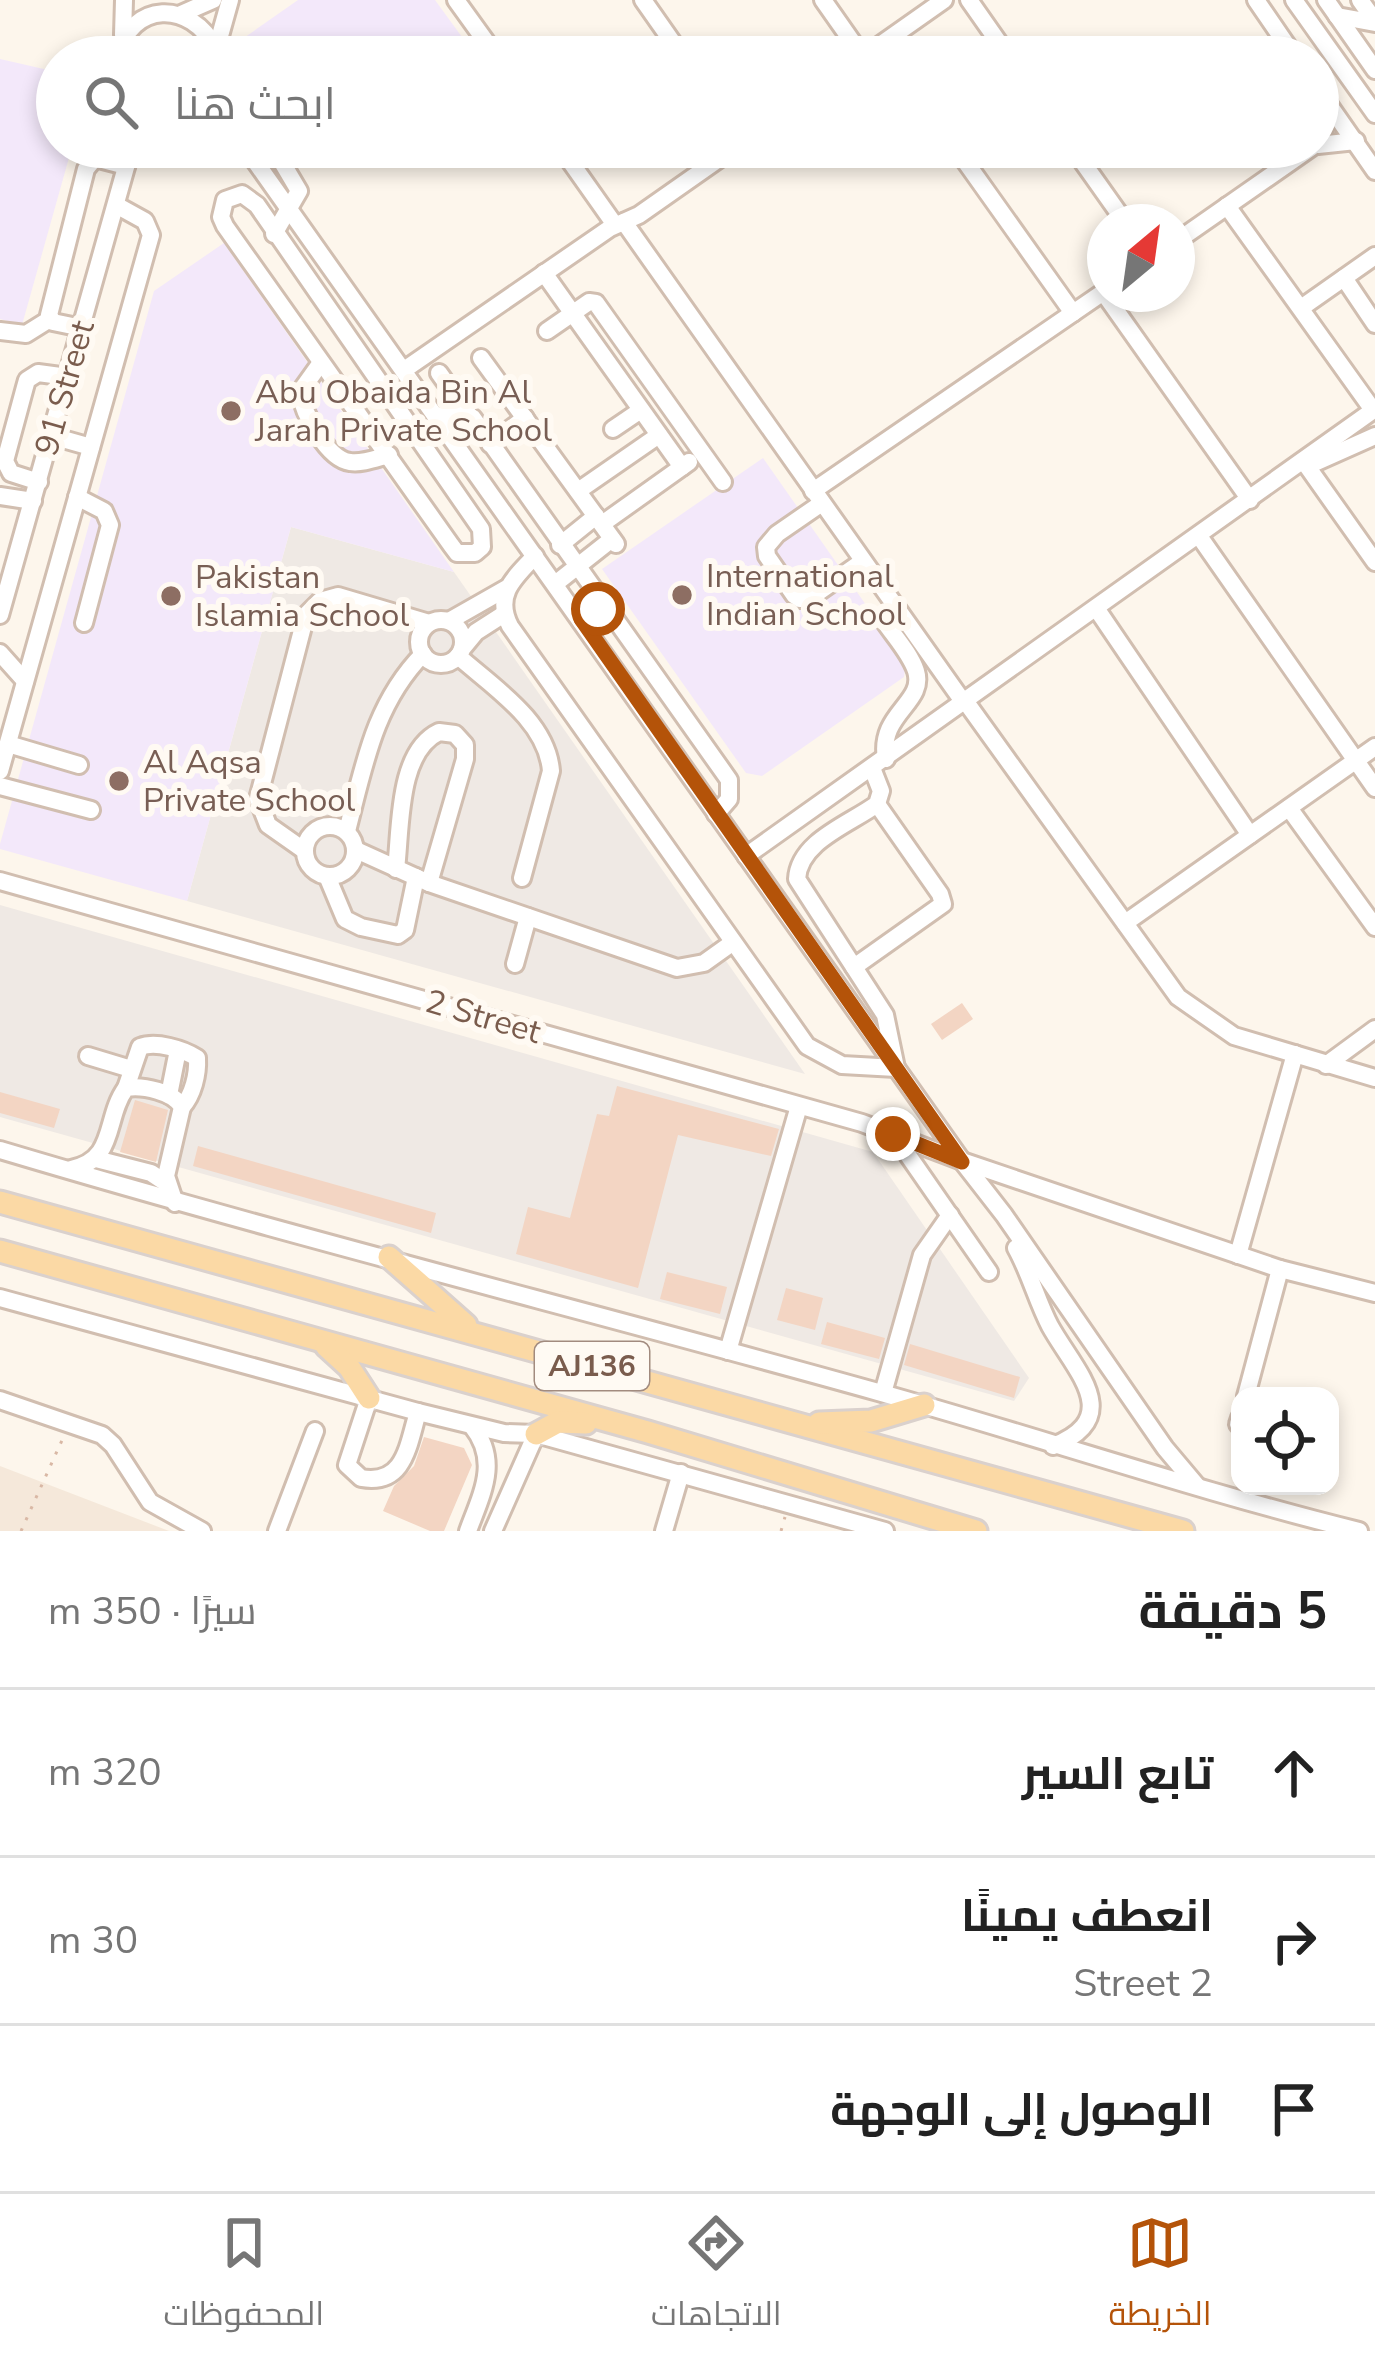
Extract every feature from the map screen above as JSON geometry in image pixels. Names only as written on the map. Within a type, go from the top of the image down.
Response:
[{"type":"main road","name":"AJ136","points":[[0,1202],[1183,1531]]},
{"type":"main road","name":"AJ136","points":[[0,1251],[626,1426],[976,1531]]},
{"type":"main road","points":[[388,1258],[476,1333]]},
{"type":"main road","points":[[320,1342],[349,1366],[369,1398]]},
{"type":"main road","points":[[791,1423],[871,1421],[924,1405]]},
{"type":"main road","points":[[536,1434],[558,1422],[626,1426]]},
{"type":"street","points":[[120,36],[124,0]]},
{"type":"street","points":[[130,36],[147,16],[213,0]]},
{"type":"street","points":[[221,36],[230,0]]},
{"type":"street","points":[[457,0],[482,36]]},
{"type":"street","points":[[643,0],[668,36]]},
{"type":"street","points":[[823,0],[848,36]]},
{"type":"street","points":[[902,36],[944,0]]},
{"type":"street","points":[[969,0],[994,36]]},
{"type":"street","points":[[1256,0],[1281,36]]},
{"type":"street","points":[[1294,0],[1320,36]]},
{"type":"street","points":[[1360,0],[1375,22]]},
{"type":"street","points":[[167,8],[210,36]]},
{"type":"street","points":[[1332,8],[1375,22]]},
{"type":"street","points":[[1332,8],[1375,70]]},
{"type":"street","points":[[1339,63],[1375,114]]},
{"type":"street","points":[[1339,117],[1375,171]]},
{"type":"street","points":[[1339,142],[1356,141]]},
{"type":"street","points":[[0,331],[26,334],[50,319],[87,168]]},
{"type":"street","name":"91 Street","points":[[1,607],[5,577],[39,482],[126,168]]},
{"type":"street","points":[[260,168],[1165,1448],[1197,1486]]},
{"type":"street","points":[[274,234],[298,195],[286,168]]},
{"type":"street","points":[[576,168],[818,497],[1162,980],[1195,1012],[1234,1036],[1375,1078]]},
{"type":"street","points":[[404,370],[704,168]]},
{"type":"street","points":[[970,168],[1072,313]]},
{"type":"street","points":[[1087,168],[1112,204]]},
{"type":"street","points":[[1195,228],[1282,168]]},
{"type":"street","points":[[233,195],[251,198],[481,529],[482,547],[475,554],[457,553],[320,364],[220,218],[225,200],[233,195]]},
{"type":"street","points":[[0,771],[151,235],[145,221],[116,205]]},
{"type":"street","points":[[746,856],[1374,410],[1227,206]]},
{"type":"street","points":[[1301,308],[1375,256]]},
{"type":"street","points":[[544,273],[682,467]]},
{"type":"street","points":[[1344,278],[1375,324]]},
{"type":"street","points":[[547,331],[589,302],[596,303],[723,482]]},
{"type":"street","points":[[863,561],[813,596],[800,599],[767,556],[766,547],[818,497],[1087,303]]},
{"type":"street","points":[[1119,312],[1250,500]]},
{"type":"street","points":[[50,319],[82,328]]},
{"type":"street","points":[[481,358],[607,531]]},
{"type":"street","points":[[320,364],[303,383],[301,401],[329,447],[344,461],[355,463],[389,455]]},
{"type":"street","points":[[39,482],[11,472],[5,461],[25,387],[38,373],[68,377]]},
{"type":"street","points":[[439,373],[729,779],[729,799],[716,814]]},
{"type":"street","points":[[613,430],[641,410]]},
{"type":"street","points":[[436,416],[470,415]]},
{"type":"street","points":[[490,444],[525,418]]},
{"type":"street","points":[[578,491],[659,435]]},
{"type":"street","points":[[52,436],[92,447]]},
{"type":"street","points":[[1277,481],[1375,436]]},
{"type":"street","points":[[555,584],[607,531],[702,453]]},
{"type":"street","points":[[1306,466],[1375,562]]},
{"type":"street","points":[[0,496],[33,501]]},
{"type":"street","points":[[77,497],[104,512],[110,526],[84,623]]},
{"type":"street","points":[[481,529],[512,524]]},
{"type":"street","points":[[560,545],[607,531]]},
{"type":"street","points":[[1199,536],[1375,788]]},
{"type":"street","points":[[305,851],[268,825],[258,799],[306,614],[320,601],[338,596],[429,623],[449,621],[506,588],[535,556]]},
{"type":"street","points":[[506,588],[504,614],[807,1046],[842,1064],[896,1068]]},
{"type":"street","points":[[581,619],[604,607]]},
{"type":"street","points":[[1096,608],[1250,835]]},
{"type":"street","points":[[423,654],[440,664],[460,653],[476,632],[504,614]]},
{"type":"street","points":[[449,621],[463,636],[460,653]]},
{"type":"street","points":[[884,621],[911,662],[917,682],[885,733],[877,804],[810,849],[798,868],[801,890],[885,1015],[896,1068]]},
{"type":"street","points":[[346,831],[378,717],[389,694],[423,654],[420,634],[429,623]]},
{"type":"street","points":[[0,653],[25,681]]},
{"type":"street","points":[[460,653],[532,724],[550,754],[548,788],[522,878]]},
{"type":"street","points":[[395,869],[397,826],[416,754],[439,732],[455,734],[466,752],[422,880],[405,930],[398,935],[345,919],[327,876],[309,865],[305,851],[309,837],[320,828],[346,831],[356,850],[395,869],[422,880],[676,968],[704,963],[732,943]]},
{"type":"street","points":[[8,744],[79,765]]},
{"type":"street","points":[[1125,923],[1375,747]]},
{"type":"street","points":[[0,786],[91,810]]},
{"type":"street","points":[[854,968],[943,904],[877,804]]},
{"type":"street","points":[[1289,808],[1375,928]]},
{"type":"street","points":[[784,830],[810,849]]},
{"type":"street","points":[[327,876],[347,870],[356,850]]},
{"type":"street","name":"2 Street","points":[[0,880],[893,1134],[962,1162],[1280,1269],[1375,1293]]},
{"type":"street","points":[[774,894],[801,890]]},
{"type":"street","points":[[515,964],[528,917]]},
{"type":"street","points":[[1326,1065],[1375,1029]]},
{"type":"street","points":[[66,1169],[96,1159],[106,1147],[119,1100],[140,1047],[154,1044],[175,1049],[195,1055],[198,1061],[190,1094],[170,1099],[126,1088]]},
{"type":"street","points":[[166,1184],[175,1049]]},
{"type":"street","points":[[1238,1255],[1295,1054]]},
{"type":"street","points":[[88,1056],[131,1070]]},
{"type":"street","points":[[728,1351],[799,1106]]},
{"type":"street","points":[[893,1134],[989,1273]]},
{"type":"street","points":[[0,1150],[176,1203],[924,1405],[1359,1531]]},
{"type":"street","points":[[96,1159],[151,1173],[166,1184],[176,1203]]},
{"type":"street","points":[[994,1204],[1050,1325],[1090,1393],[1089,1421],[1080,1432],[1053,1446]]},
{"type":"street","points":[[883,1394],[922,1256],[950,1215]]},
{"type":"street","points":[[1248,1387],[1280,1269]]},
{"type":"street","points":[[0,1298],[418,1412],[504,1433],[536,1434],[681,1474],[833,1524],[885,1531]]},
{"type":"street","points":[[369,1398],[346,1465],[361,1478],[387,1478],[399,1469],[418,1412]]},
{"type":"street","points":[[0,1400],[102,1435],[141,1492],[161,1511],[202,1531]]},
{"type":"street","points":[[468,1531],[489,1464],[487,1446],[472,1425]]},
{"type":"street","points":[[277,1531],[315,1431]]},
{"type":"street","points":[[493,1531],[536,1434]]},
{"type":"street","points":[[664,1531],[681,1474]]},
{"type":"path","points":[[21,1531],[69,1422]]},
{"type":"shaded area","points":[[298,0],[435,0],[461,36],[247,36]]},
{"type":"shaded area","points":[[0,59],[36,67],[36,168],[66,168],[22,325],[0,319]]},
{"type":"shaded area","points":[[224,243],[454,572],[291,527],[187,901],[0,849],[0,844],[154,291]]},
{"type":"shaded area","points":[[763,458],[906,662],[904,677],[762,776],[746,773],[602,569]]},
{"type":"shaded area","points":[[291,527],[454,572],[805,1074],[187,901]]},
{"type":"shaded area","points":[[0,905],[873,1152],[1029,1378],[1014,1401],[0,1117]]},
{"type":"shaded area","points":[[0,1466],[169,1531],[0,1531]]},
{"type":"building","points":[[962,1003],[973,1019],[942,1040],[931,1024]]},
{"type":"building","points":[[617,1086],[779,1129],[771,1156],[678,1135],[638,1288],[516,1254],[528,1207],[570,1218],[597,1114],[609,1116]]},
{"type":"building","points":[[0,1092],[60,1109],[54,1128],[0,1113]]},
{"type":"building","points":[[135,1100],[168,1110],[156,1162],[120,1152]]},
{"type":"building","points":[[198,1146],[436,1213],[431,1233],[193,1166]]},
{"type":"building","points":[[667,1272],[727,1287],[720,1314],[660,1299]]},
{"type":"building","points":[[786,1288],[823,1298],[815,1330],[777,1320]]},
{"type":"building","points":[[827,1322],[885,1338],[879,1359],[821,1344]]},
{"type":"building","points":[[910,1344],[1020,1377],[1014,1398],[904,1365]]},
{"type":"building","points":[[424,1437],[464,1448],[472,1465],[444,1531],[430,1531],[383,1511],[394,1486],[414,1466]]},
{"type":"place","name":"Abu Obaida Bin Al Jarah Private School","points":[[231,411]]},
{"type":"place","name":"International Indian School","points":[[682,595]]},
{"type":"place","name":"Pakistan Islamia School","points":[[171,596]]},
{"type":"place","name":"Al Aqsa Private School","points":[[119,781]]},
{"type":"route","points":[[598,609],[581,619],[962,1162],[893,1134]]}]
